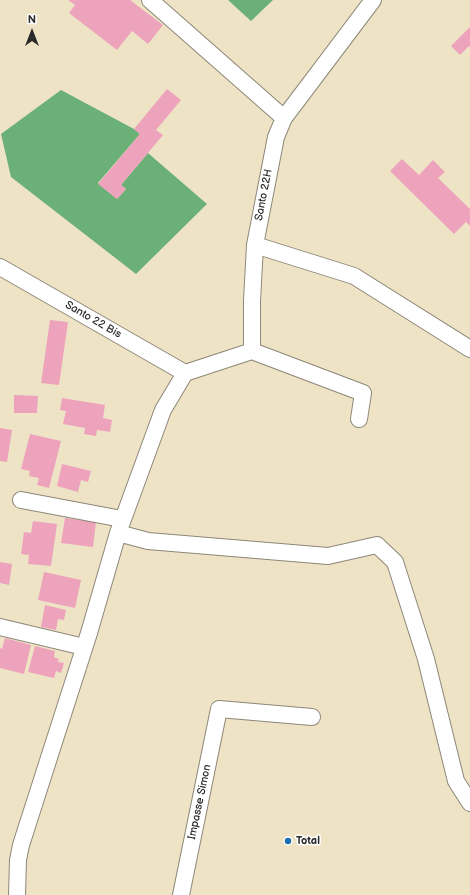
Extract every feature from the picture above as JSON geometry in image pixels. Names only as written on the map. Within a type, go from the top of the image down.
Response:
[{"type":"street","points":[[150,0],[284,118]]},
{"type":"street","name":"Santo 22H","points":[[252,351],[252,301],[255,245],[276,137],[284,118],[373,0]]},
{"type":"street","points":[[255,245],[354,276],[470,349]]},
{"type":"street","name":"Santo 22 Bis","points":[[0,267],[185,373]]},
{"type":"street","points":[[17,895],[18,860],[21,845],[84,647],[120,526],[163,410],[185,373],[252,351],[363,393],[359,419]]},
{"type":"street","points":[[21,500],[120,526],[148,541],[328,556],[377,546],[395,562],[426,659],[456,781],[470,803]]},
{"type":"street","points":[[0,627],[84,647]]},
{"type":"street","name":"Impasse Simon","points":[[181,895],[219,709],[312,717]]},
{"type":"green space","points":[[228,0],[273,0],[251,21]]},
{"type":"green space","points":[[61,90],[134,129],[140,134],[98,183],[117,199],[126,189],[121,185],[148,153],[207,204],[136,274],[11,177],[1,134]]},
{"type":"building","points":[[68,0],[130,0],[163,25],[148,44],[132,31],[117,50],[69,13],[75,5]]},
{"type":"building","points":[[470,27],[470,47],[469,46],[460,55],[451,46]]},
{"type":"building","points":[[167,89],[181,100],[156,130],[163,135],[121,185],[126,189],[117,199],[98,184],[140,134],[134,129]]},
{"type":"building","points":[[402,159],[419,175],[433,160],[445,172],[438,178],[470,209],[470,226],[466,222],[454,234],[390,171]]},
{"type":"building","points":[[50,320],[68,322],[59,385],[41,383]]},
{"type":"building","points":[[14,395],[38,396],[37,413],[14,413]]},
{"type":"building","points":[[62,398],[105,405],[103,418],[112,420],[110,432],[97,430],[96,436],[84,434],[85,428],[63,424],[66,411],[60,410]]},
{"type":"building","points":[[0,428],[12,430],[7,462],[0,461]]},
{"type":"building","points":[[30,434],[61,441],[49,488],[37,485],[39,478],[29,476],[30,471],[21,469]]},
{"type":"building","points":[[62,464],[91,471],[88,482],[81,480],[78,492],[57,486]]},
{"type":"building","points":[[65,518],[96,522],[93,547],[61,543]]},
{"type":"building","points":[[33,521],[57,524],[51,566],[28,564],[29,555],[21,554],[24,532],[31,533]]},
{"type":"building","points":[[0,562],[12,564],[9,585],[0,583]]},
{"type":"building","points":[[44,572],[81,580],[75,608],[38,600]]},
{"type":"building","points":[[45,605],[66,610],[64,620],[58,619],[56,630],[41,627]]},
{"type":"building","points":[[5,638],[31,645],[24,674],[0,668],[0,648],[2,649]]},
{"type":"building","points":[[35,646],[55,651],[54,657],[59,659],[58,662],[64,663],[61,673],[56,671],[54,678],[28,672]]},
{"type":"place","name":"Total","points":[[288,841]]}]
